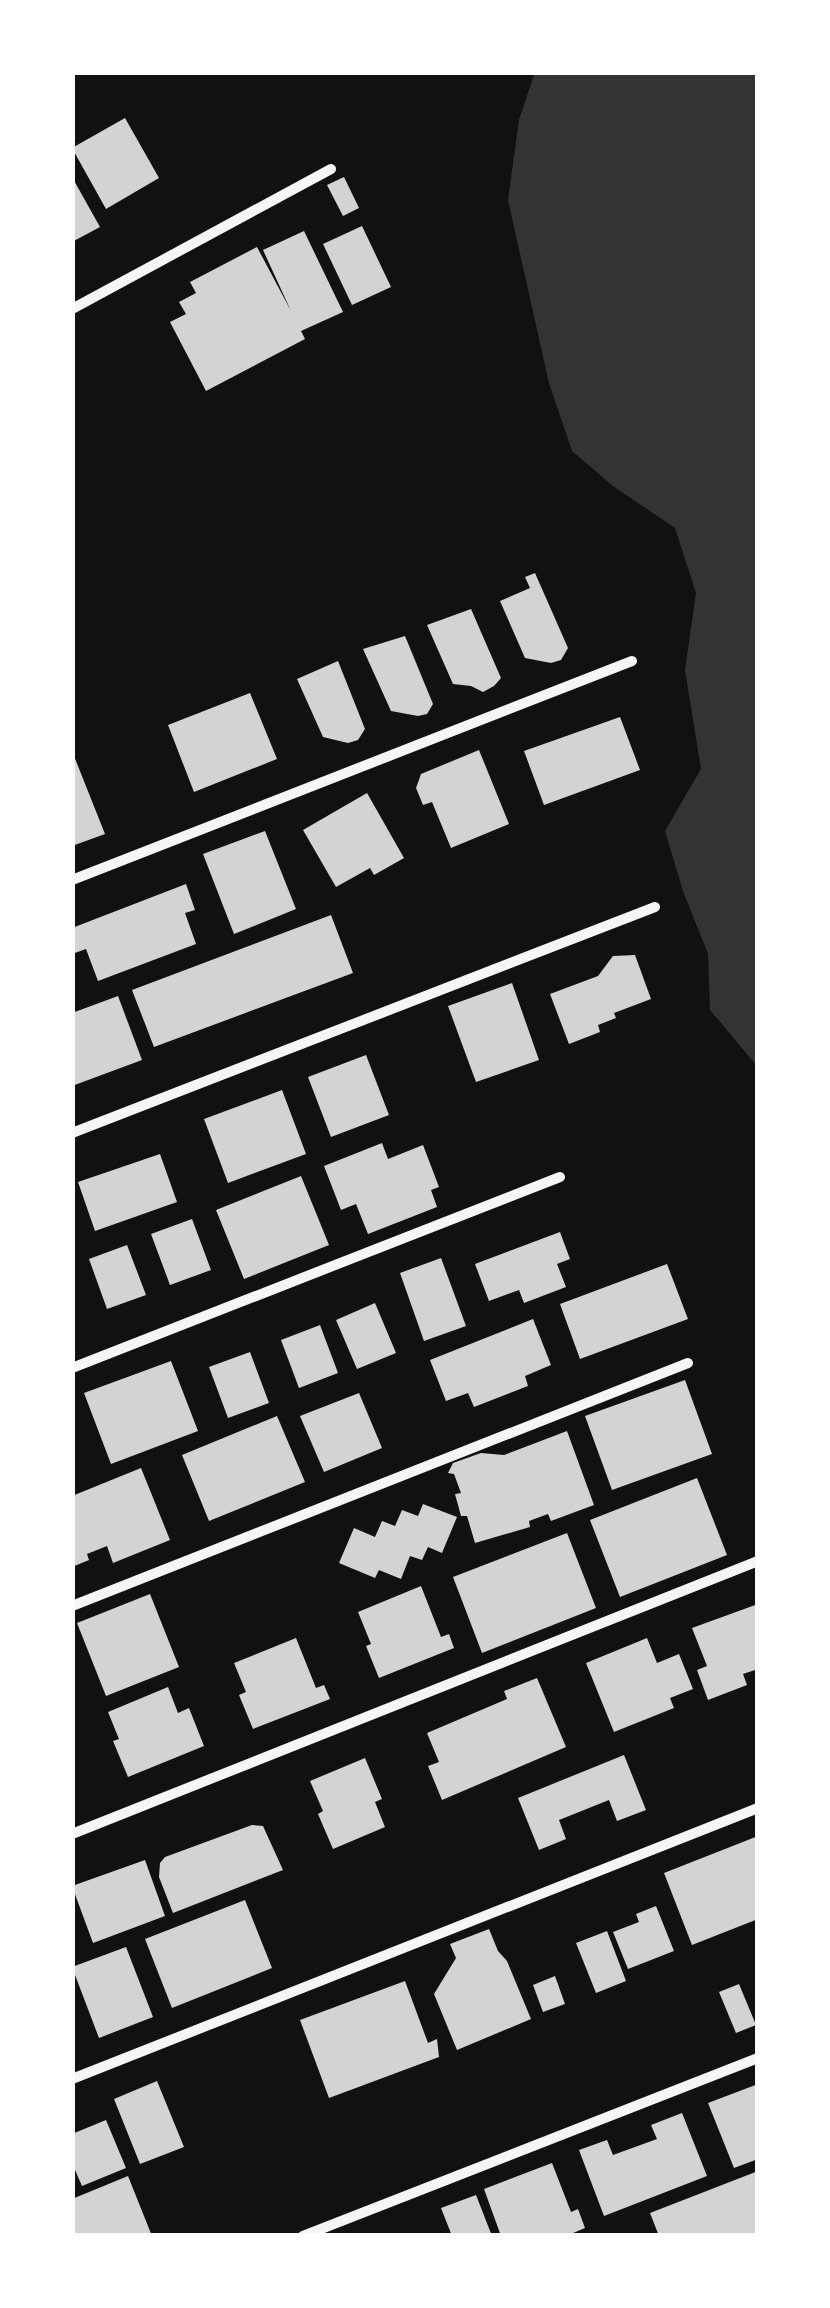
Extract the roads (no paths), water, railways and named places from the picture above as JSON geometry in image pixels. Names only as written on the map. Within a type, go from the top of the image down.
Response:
[{"type":"street","points":[[72,309],[331,169]]},
{"type":"street","points":[[72,880],[632,661]]},
{"type":"street","points":[[72,1132],[656,906]]},
{"type":"street","points":[[72,1368],[560,1176]]},
{"type":"street","points":[[72,1606],[688,1363]]},
{"type":"street","points":[[72,1834],[758,1560]]},
{"type":"street","points":[[72,2078],[758,1808]]},
{"type":"street","points":[[303,2236],[758,2058]]}]
